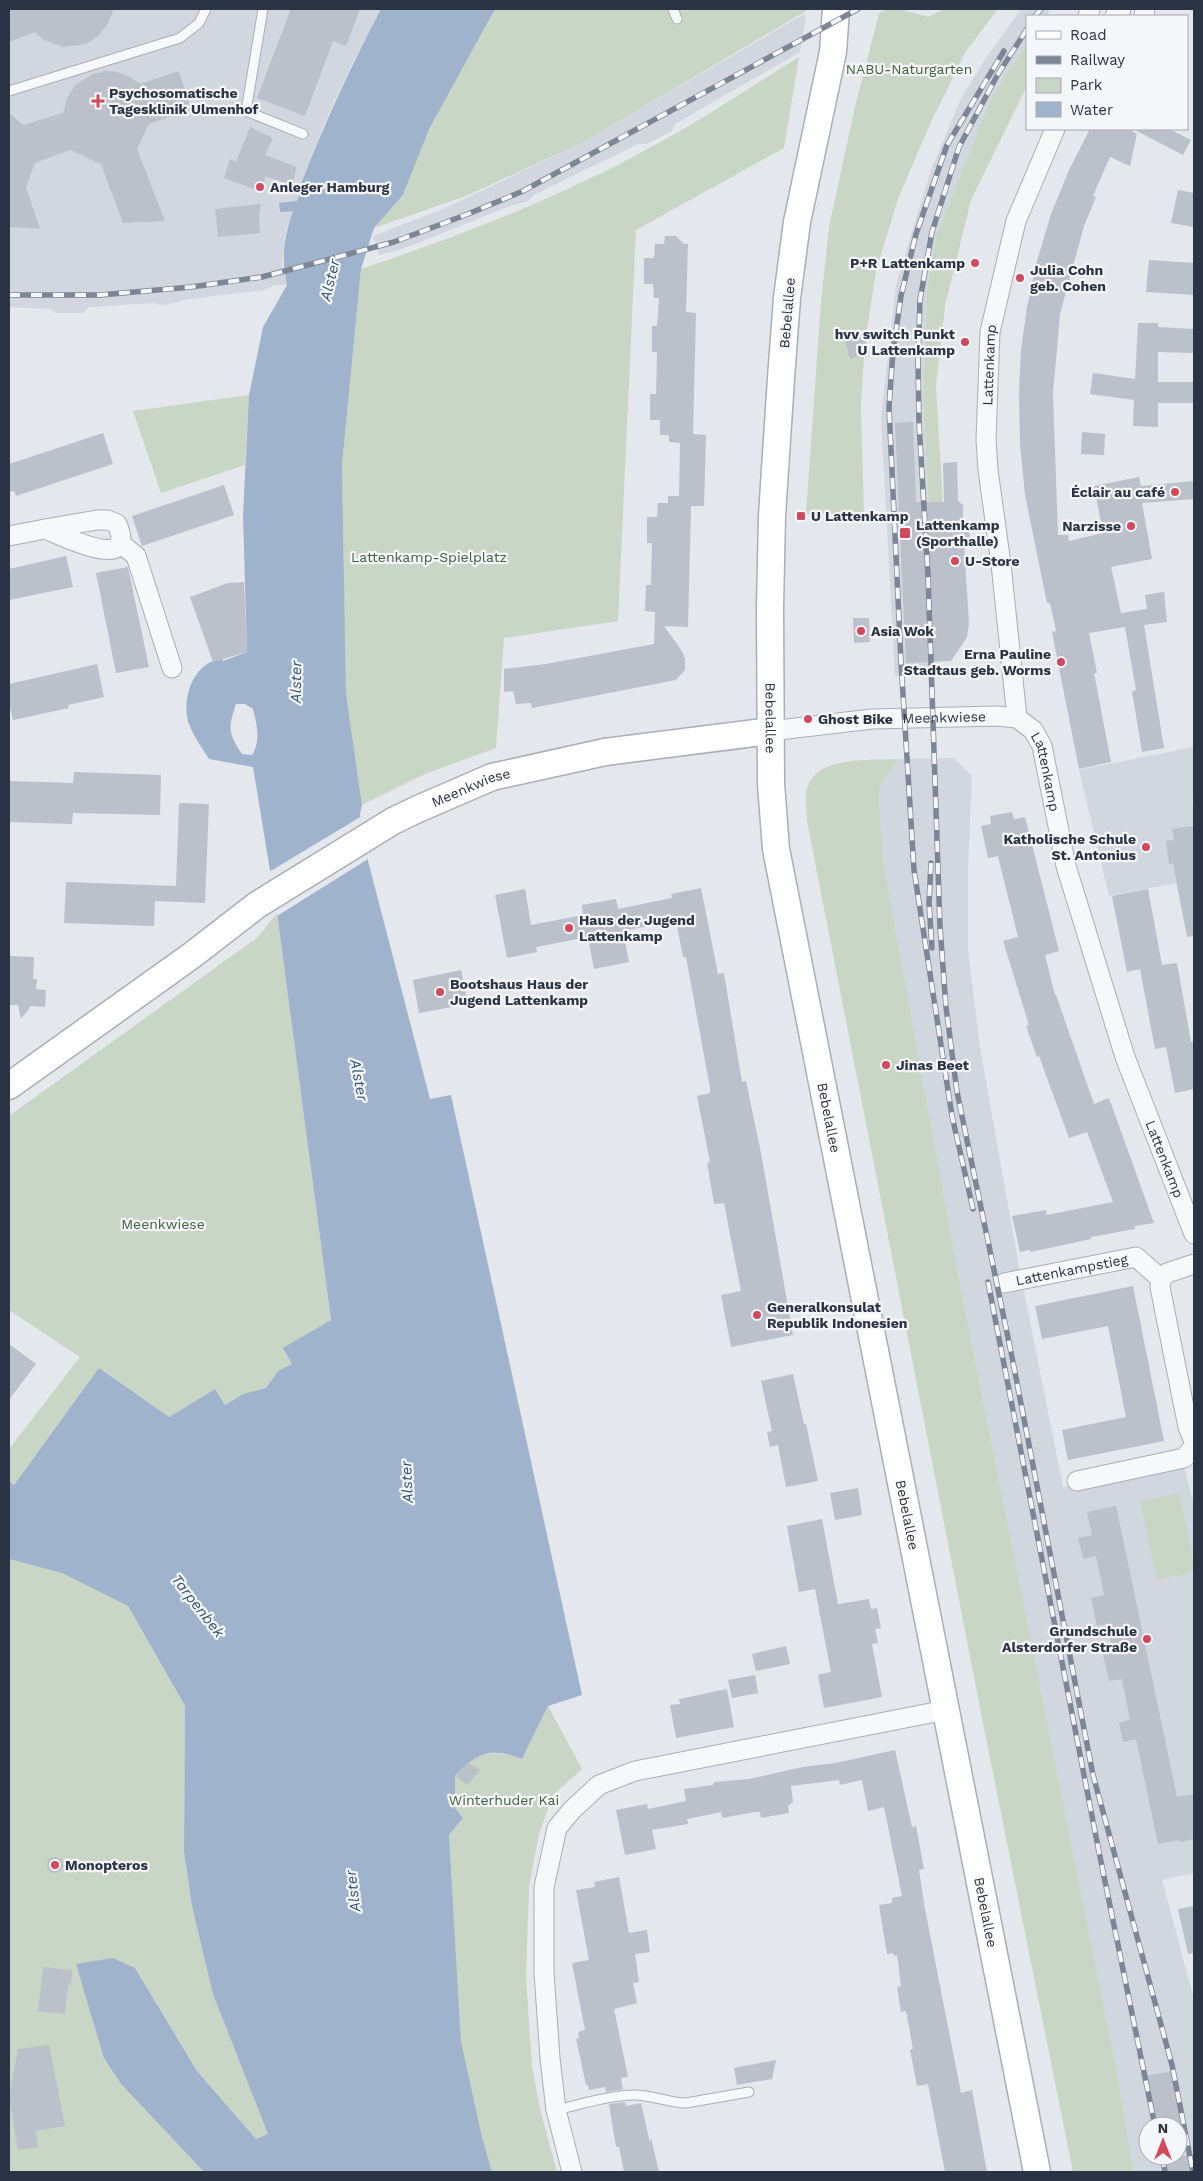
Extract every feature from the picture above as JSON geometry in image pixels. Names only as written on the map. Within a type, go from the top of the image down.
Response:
[{"type":"main road","name":"Bebelallee","points":[[836,9],[833,52],[797,222],[787,298],[772,516],[770,731],[771,784],[776,849],[1038,2172]]},
{"type":"main road","name":"Bebelallee","points":[[833,52],[853,9]]},
{"type":"main road","name":"Meenkwiese","points":[[11,1083],[273,895],[401,817],[492,777],[605,752],[770,731]]},
{"type":"street","name":"Lattenkamp","points":[[1055,130],[1016,221],[990,332],[986,440],[988,470],[1001,564],[1017,718],[1033,730],[1042,746],[1066,866],[1122,1048],[1194,1234]]},
{"type":"street","points":[[9,536],[45,529],[98,520],[108,520],[117,524],[121,534],[120,542],[113,549],[104,551],[93,549],[45,529]]},
{"type":"street","points":[[120,542],[136,556],[172,668]]},
{"type":"street","name":"Meenkwiese","points":[[770,731],[872,719],[981,715],[1017,718]]},
{"type":"street","name":"Lattenkampstieg","points":[[1004,1283],[1136,1257],[1161,1279]]},
{"type":"street","points":[[1194,1264],[1167,1273],[1161,1279],[1160,1287],[1188,1427],[1194,1441]]},
{"type":"street","points":[[1077,1481],[1184,1458],[1194,1447]]},
{"type":"street","points":[[572,2172],[556,2110],[544,1973],[544,1887],[557,1828],[572,1810],[599,1785],[635,1771],[946,1710]]},
{"type":"lane","points":[[9,90],[180,38],[199,23],[206,9]]},
{"type":"lane","points":[[264,9],[246,111],[303,134]]},
{"type":"lane","points":[[673,9],[677,19]]},
{"type":"lane","points":[[556,2110],[630,2095],[650,2096],[675,2103],[686,2103],[749,2092]]},
{"type":"shaded area","points":[[9,9],[381,9],[349,70],[322,129],[301,184],[303,185],[286,231],[282,266],[287,285],[275,285],[264,290],[182,300],[161,305],[154,303],[89,307],[83,313],[56,313],[51,309],[9,307]]},
{"type":"shaded area","points":[[1021,9],[1052,9],[1047,15],[1026,15],[1026,45],[991,98],[937,233],[927,289],[923,401],[938,673],[895,676],[881,418],[896,285],[930,173],[961,98],[986,58]]},
{"type":"shaded area","points":[[804,14],[806,18],[800,52],[675,124],[672,131],[647,144],[638,144],[534,195],[528,201],[507,207],[408,247],[379,255],[373,236],[443,209],[584,142]]},
{"type":"shaded area","name":"Katholische Schule St. Antonius","points":[[1194,747],[1194,798],[1192,800],[1194,810],[1194,927],[1186,929],[1176,883],[1109,896],[1079,770]]},
{"type":"shaded area","points":[[954,758],[972,776],[968,869],[968,950],[980,1048],[1019,1267],[1063,1487],[1184,1466],[1194,1505],[1194,1873],[1162,1880],[1194,1999],[1194,2172],[1134,2172],[1118,2078],[958,1273],[883,861],[880,785],[899,759]]},
{"type":"green space","points":[[495,9],[805,9],[806,11],[584,142],[466,196],[374,228],[403,195],[428,129]]},
{"type":"green space","name":"NABU-Naturgarten","points":[[887,9],[900,9],[928,17],[944,9],[998,9],[966,51],[930,124],[898,199],[876,271],[865,342],[861,405],[864,514],[806,514],[821,302],[829,227],[855,107],[879,13]]},
{"type":"green space","points":[[1026,45],[1026,88],[971,200],[945,306],[936,385],[943,506],[929,506],[923,401],[927,289],[937,233],[991,98]]},
{"type":"green space","name":"Lattenkamp-Spielplatz","points":[[799,57],[784,148],[636,230],[618,621],[504,638],[496,748],[425,774],[362,805],[346,693],[342,465],[361,269],[475,228],[585,181],[675,134]]},
{"type":"green space","points":[[249,395],[245,465],[161,493],[133,411]]},
{"type":"green space","points":[[899,759],[880,785],[883,861],[958,1273],[1118,2078],[1134,2172],[1073,2172],[985,1733],[807,821],[806,794],[810,781],[819,772],[844,762]]},
{"type":"green space","name":"Meenkwiese","points":[[277,913],[331,1320],[284,1348],[292,1364],[278,1371],[266,1388],[243,1394],[225,1405],[215,1389],[169,1417],[99,1369],[14,1485],[9,1481],[9,1449],[80,1357],[9,1310],[9,1116],[258,937]]},
{"type":"green space","points":[[1179,1493],[1194,1562],[1194,1572],[1157,1580],[1140,1501]]},
{"type":"green space","points":[[9,1559],[62,1573],[128,1606],[185,1706],[184,1852],[192,1906],[268,2134],[256,2139],[197,2071],[135,1968],[113,1958],[77,1965],[121,2084],[204,2172],[9,2172]]},
{"type":"green space","name":"Winterhuder Kai","points":[[548,1706],[582,1769],[553,1795],[539,1834],[529,1887],[526,1977],[532,2067],[541,2113],[557,2172],[492,2172],[482,2137],[461,2041],[449,1834],[463,1818],[455,1808],[455,1776],[470,1762],[485,1754],[502,1754],[522,1759]]},
{"type":"water","points":[[381,9],[495,9],[429,129],[403,195],[374,228],[361,269],[342,465],[346,693],[362,805],[360,814],[368,861],[430,1099],[451,1095],[582,1695],[548,1706],[522,1759],[502,1753],[485,1754],[470,1762],[455,1776],[455,1808],[463,1818],[449,1835],[461,2041],[482,2137],[492,2172],[204,2172],[121,2084],[104,2058],[76,1964],[113,1958],[135,1968],[197,2071],[256,2139],[268,2134],[213,1994],[192,1906],[184,1852],[185,1706],[128,1606],[62,1573],[9,1559],[9,1481],[14,1485],[99,1368],[169,1417],[215,1389],[225,1405],[243,1394],[266,1388],[278,1371],[292,1364],[283,1348],[331,1320],[277,913],[253,767],[209,759],[191,729],[186,708],[192,683],[201,669],[210,662],[222,659],[223,661],[247,652],[243,516],[249,395],[263,327],[287,285],[284,248],[287,229],[293,211],[280,212],[279,203],[297,201],[303,185],[301,184],[319,139]],"holes":[[[236,704],[245,704],[253,709],[257,727],[257,744],[252,755],[242,754],[234,741],[231,730]]]},
{"type":"pier","points":[[362,816],[368,859],[277,916],[269,872]]},
{"type":"building","points":[[9,9],[114,9],[107,25],[97,37],[86,44],[64,47],[44,40],[35,32],[9,42]]},
{"type":"building","points":[[291,9],[360,9],[346,46],[333,41],[305,116],[257,98]]},
{"type":"building","points":[[105,71],[118,72],[140,84],[179,71],[191,110],[149,124],[137,149],[165,221],[123,223],[101,164],[70,150],[35,163],[26,187],[40,229],[9,227],[9,113],[23,125],[63,113],[67,98],[75,85],[93,74]]},
{"type":"building","points":[[250,127],[273,138],[265,155],[297,167],[292,185],[265,176],[263,192],[224,178],[230,159],[236,162]]},
{"type":"building","points":[[1089,130],[1131,130],[1137,134],[1130,166],[1110,157],[1093,196],[1096,197],[1084,226],[1060,314],[1053,394],[1058,535],[1068,535],[1069,541],[1103,533],[1094,486],[1139,477],[1141,486],[1194,481],[1194,499],[1142,503],[1152,559],[1111,567],[1121,613],[1147,609],[1145,595],[1164,592],[1167,622],[1144,625],[1164,748],[1142,752],[1132,691],[1136,690],[1125,627],[1089,633],[1097,673],[1094,673],[1111,762],[1079,769],[1052,632],[1056,631],[1050,603],[1047,603],[1025,495],[1020,444],[1019,392],[1021,350],[1027,307],[1037,261],[1051,214],[1069,170]]},
{"type":"building","points":[[1135,130],[1171,130],[1191,140],[1183,155]]},
{"type":"building","points":[[1178,190],[1194,193],[1194,227],[1171,223]]},
{"type":"building","points":[[261,204],[259,215],[260,233],[218,237],[215,209]]},
{"type":"building","points":[[665,236],[676,236],[684,244],[688,244],[686,312],[696,313],[693,434],[706,435],[704,506],[691,506],[688,627],[664,626],[682,651],[685,659],[685,670],[676,680],[532,708],[531,703],[516,704],[513,691],[504,692],[504,669],[546,664],[654,644],[655,612],[645,611],[646,585],[651,585],[652,543],[647,543],[647,517],[657,517],[658,503],[668,503],[668,496],[679,496],[680,443],[669,442],[669,435],[660,435],[660,420],[650,420],[650,394],[656,394],[657,352],[652,352],[652,326],[657,326],[659,298],[654,298],[653,284],[644,284],[644,258],[654,258],[655,244],[664,244]]},
{"type":"building","points":[[1149,260],[1194,263],[1194,295],[1146,292]]},
{"type":"building","points":[[1138,323],[1158,323],[1158,327],[1194,329],[1194,353],[1158,352],[1158,382],[1194,382],[1194,403],[1158,403],[1158,427],[1133,426],[1134,400],[1090,394],[1093,373],[1135,379]]},
{"type":"building","points":[[858,337],[866,342],[867,350],[850,359],[845,341]]},
{"type":"building","points":[[913,422],[916,502],[944,502],[943,463],[957,462],[958,501],[963,505],[963,526],[969,530],[970,539],[964,544],[969,623],[967,637],[951,661],[906,663],[895,423]]},
{"type":"building","points":[[1082,432],[1105,434],[1104,455],[1081,454]]},
{"type":"building","points":[[103,433],[113,464],[16,496],[14,491],[9,492],[9,464]]},
{"type":"building","points":[[224,485],[234,515],[142,546],[132,516]]},
{"type":"building","points":[[66,556],[73,587],[9,600],[9,569]]},
{"type":"building","points":[[128,567],[149,667],[116,673],[96,573]]},
{"type":"building","points":[[244,582],[247,652],[213,662],[190,597],[228,583]]},
{"type":"building","points":[[853,618],[869,618],[870,642],[854,643]]},
{"type":"building","points":[[97,664],[104,697],[68,705],[69,708],[13,720],[9,703],[9,684]]},
{"type":"building","points":[[74,772],[161,775],[160,815],[73,813],[72,824],[9,822],[9,781],[73,783]]},
{"type":"building","points":[[179,803],[209,804],[205,903],[155,901],[154,926],[64,923],[66,882],[176,886]]},
{"type":"building","points":[[1012,812],[1014,819],[1025,817],[1059,951],[1045,955],[1055,995],[1094,1104],[1109,1098],[1154,1223],[1135,1226],[1135,1229],[1091,1237],[1091,1239],[1030,1252],[1030,1250],[1020,1252],[1012,1216],[1046,1210],[1047,1215],[1113,1202],[1087,1132],[1069,1138],[1026,1026],[1029,1025],[1003,941],[1018,937],[998,856],[988,858],[981,826],[991,824],[990,816]]},
{"type":"building","points":[[1194,826],[1194,936],[1187,937],[1173,863],[1169,864],[1166,841],[1174,840],[1172,829]]},
{"type":"building","points":[[701,888],[718,974],[724,973],[742,1082],[746,1081],[761,1153],[793,1335],[731,1347],[721,1295],[741,1291],[724,1203],[714,1204],[707,1163],[710,1162],[697,1096],[710,1093],[710,1088],[686,957],[683,957],[676,921],[623,931],[629,962],[594,969],[588,937],[536,947],[537,952],[507,958],[495,895],[525,889],[531,925],[583,915],[582,905],[616,899],[618,909],[672,898],[671,894]]},
{"type":"building","points":[[1148,889],[1162,965],[1177,963],[1191,1042],[1194,1041],[1194,1089],[1175,1093],[1166,1047],[1155,1049],[1140,969],[1127,972],[1112,896]]},
{"type":"building","points":[[9,956],[34,957],[33,979],[37,979],[36,989],[46,990],[45,1007],[31,1006],[21,1019],[18,1005],[9,1005]]},
{"type":"building","name":"Bootshaus Haus der Jugend Lattenkamp","points":[[461,970],[468,1004],[419,1013],[413,980]]},
{"type":"building","points":[[1133,1286],[1164,1441],[1068,1460],[1062,1430],[1126,1417],[1108,1326],[1042,1339],[1035,1306]]},
{"type":"building","points":[[9,1344],[36,1364],[9,1400]]},
{"type":"building","points":[[793,1374],[818,1481],[786,1487],[778,1445],[770,1447],[767,1432],[772,1431],[761,1381]]},
{"type":"building","points":[[858,1488],[862,1515],[835,1520],[830,1493]]},
{"type":"building","points":[[1116,1506],[1177,1797],[1194,1794],[1194,1839],[1180,1842],[1179,1840],[1158,1844],[1136,1739],[1123,1742],[1119,1723],[1130,1720],[1122,1679],[1109,1681],[1103,1654],[1113,1652],[1107,1624],[1097,1626],[1091,1598],[1104,1595],[1096,1556],[1083,1559],[1078,1538],[1092,1535],[1087,1512]]},
{"type":"building","points":[[822,1519],[838,1604],[869,1599],[871,1609],[877,1608],[881,1628],[875,1629],[878,1643],[872,1644],[882,1697],[824,1708],[818,1675],[831,1672],[815,1589],[799,1592],[787,1526]]},
{"type":"building","points":[[786,1646],[790,1664],[756,1671],[752,1654]]},
{"type":"building","points":[[755,1675],[758,1693],[732,1698],[728,1680]]},
{"type":"building","points":[[727,1689],[734,1727],[676,1738],[670,1705],[680,1704],[679,1699]]},
{"type":"building","points":[[895,1750],[912,1827],[916,1826],[924,1869],[919,1870],[925,1909],[961,2093],[972,2090],[987,2172],[945,2172],[928,2084],[917,2086],[910,2050],[913,2049],[906,2011],[901,2012],[897,1987],[901,1986],[897,1955],[894,1956],[893,1953],[887,1954],[879,1905],[892,1903],[892,1898],[902,1896],[884,1807],[868,1811],[862,1780],[840,1785],[839,1780],[791,1786],[793,1802],[788,1806],[789,1813],[761,1818],[760,1812],[755,1812],[722,1818],[721,1812],[687,1819],[688,1824],[652,1830],[656,1849],[625,1855],[616,1810],[647,1804],[648,1809],[686,1801],[684,1789],[713,1785],[714,1782],[749,1779]]},
{"type":"building","points":[[468,1763],[480,1770],[467,1785],[456,1776]]},
{"type":"building","name":"Monopteros","points":[[52,1857],[58,1857],[63,1862],[61,1871],[52,1873],[47,1868],[47,1862]]},
{"type":"building","points":[[619,1877],[629,1933],[647,1930],[650,1952],[635,1954],[639,1982],[633,1983],[637,2003],[614,2009],[628,2077],[621,2078],[623,2089],[606,2092],[605,2087],[589,2090],[588,2085],[586,2085],[576,2039],[579,2038],[578,2032],[585,2030],[572,1963],[589,1960],[576,1890],[595,1887],[594,1882]]},
{"type":"building","points":[[1194,1906],[1194,1953],[1188,1954],[1178,1909]]},
{"type":"building","points":[[43,1967],[72,1970],[71,1985],[68,1985],[65,2014],[38,2011]]},
{"type":"building","points":[[49,2045],[65,2126],[36,2131],[38,2147],[18,2150],[9,2097],[18,2049]]},
{"type":"building","points":[[776,2060],[772,2079],[737,2085],[734,2068]]},
{"type":"building","points":[[1171,2071],[1180,2116],[1155,2116],[1146,2076]]},
{"type":"building","points":[[625,2102],[626,2106],[641,2103],[659,2172],[624,2172],[619,2147],[616,2147],[609,2104]]},
{"type":"building","points":[[1188,2156],[1191,2172],[1167,2172],[1166,2166],[1188,2166]]},
{"type":"railway","points":[[9,295],[100,295],[191,287],[262,277],[394,242],[523,191],[858,9]]},
{"type":"railway","points":[[1036,15],[1041,9]]},
{"type":"railway","points":[[1026,31],[998,74],[959,147],[932,232],[920,300],[918,361],[919,423],[928,575],[940,927],[946,1007],[957,1092],[1011,1352],[1093,1775],[1172,2065],[1193,2172]]},
{"type":"railway","points":[[973,1209],[952,1116],[914,870],[901,662],[889,407],[893,352],[901,296],[916,234],[947,145],[1004,51]]},
{"type":"railway","points":[[931,863],[929,903],[932,948]]},
{"type":"railway","points":[[988,1282],[1099,1852],[1153,2116]]},
{"type":"railway","points":[[1164,2166],[1165,2172]]},
{"type":"place","name":"Psychosomatische Tagesklinik Ulmenhof","points":[[98,101]]},
{"type":"place","name":"Anleger Hamburg","points":[[260,187]]},
{"type":"place","name":"P+R Lattenkamp","points":[[975,263]]},
{"type":"place","name":"Julia Cohn geb. Cohen","points":[[1020,278]]},
{"type":"place","name":"hvv switch Punkt U Lattenkamp","points":[[965,342]]},
{"type":"place","name":"Éclair au café","points":[[1175,492]]},
{"type":"place","name":"U Lattenkamp","points":[[801,516]]},
{"type":"place","name":"Narzisse","points":[[1131,526]]},
{"type":"place","name":"Lattenkamp (Sporthalle)","points":[[905,533]]},
{"type":"place","name":"U-Store","points":[[955,561]]},
{"type":"place","name":"Asia Wok","points":[[861,631]]},
{"type":"place","name":"Erna Pauline Stadtaus geb. Worms","points":[[1061,662]]},
{"type":"place","name":"Ghost Bike","points":[[808,719]]},
{"type":"place","name":"Katholische Schule St. Antonius","points":[[1146,847]]},
{"type":"place","name":"Haus der Jugend Lattenkamp","points":[[569,928]]},
{"type":"place","name":"Bootshaus Haus der Jugend Lattenkamp","points":[[440,992]]},
{"type":"place","name":"Jinas Beet","points":[[886,1065]]},
{"type":"place","name":"Generalkonsulat Republik Indonesien","points":[[757,1315]]},
{"type":"place","name":"Grundschule Alsterdorfer Straße","points":[[1147,1639]]},
{"type":"place","name":"Monopteros","points":[[55,1865]]},
{"type":"water label","name":"Alster","points":[[330,280]]},
{"type":"water label","name":"Alster","points":[[296,682]]},
{"type":"water label","name":"Alster","points":[[359,1080]]},
{"type":"water label","name":"Alster","points":[[407,1482]]},
{"type":"water label","name":"Tarpenbek","points":[[198,1606]]},
{"type":"water label","name":"Alster","points":[[353,1891]]}]
